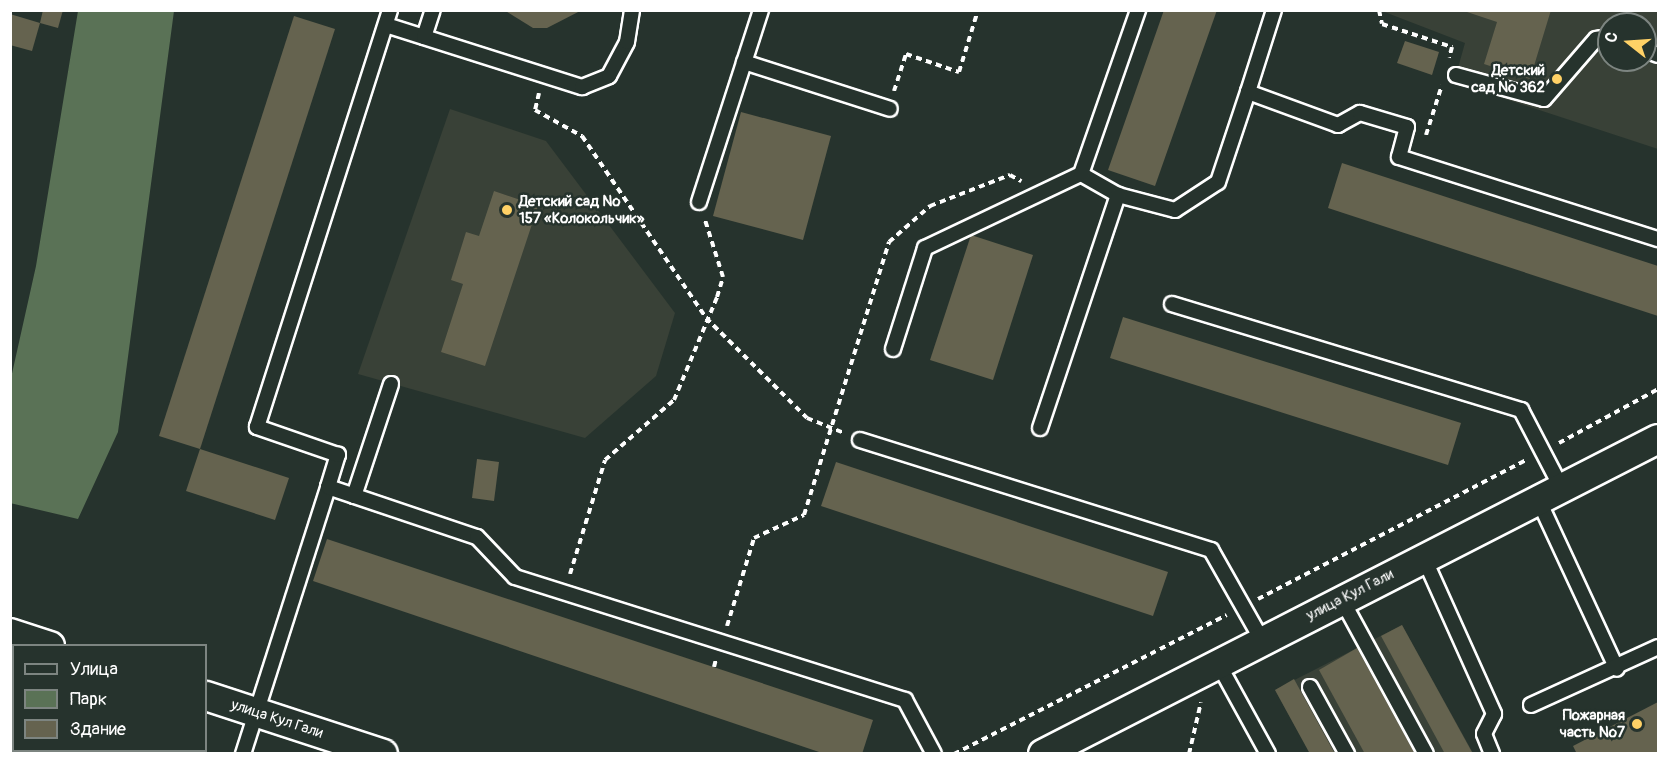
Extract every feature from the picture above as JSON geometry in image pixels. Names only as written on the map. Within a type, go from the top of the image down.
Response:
[{"type":"street","name":"улица Кул Гали","points":[[1043,753],[1659,439]]},
{"type":"street","name":"улица Кул Гали","points":[[207,696],[383,753]]},
{"type":"lane","points":[[243,753],[338,455],[257,427],[390,10]]},
{"type":"lane","points":[[424,37],[433,10]]},
{"type":"lane","points":[[386,25],[582,87],[609,76],[627,42],[632,10]]},
{"type":"lane","points":[[699,202],[761,10]]},
{"type":"lane","points":[[893,349],[925,248],[1081,174],[1137,10]]},
{"type":"lane","points":[[1081,174],[1118,195],[1175,210],[1218,182],[1274,10]]},
{"type":"lane","points":[[1448,75],[1544,99],[1597,39]]},
{"type":"lane","points":[[744,62],[890,109]]},
{"type":"lane","points":[[1248,92],[1338,125],[1360,113],[1407,128],[1399,157],[1659,240]]},
{"type":"lane","points":[[1041,428],[1118,195]]},
{"type":"lane","points":[[1173,304],[1521,410],[1543,451],[1550,493],[1617,669]]},
{"type":"lane","points":[[354,496],[391,384]]},
{"type":"lane","points":[[860,440],[1211,550],[1262,640]]},
{"type":"lane","points":[[328,487],[477,537],[515,577],[905,700],[934,753]]},
{"type":"lane","points":[[1424,558],[1494,714],[1484,734],[1492,753]]},
{"type":"lane","points":[[1342,600],[1426,753]]},
{"type":"lane","points":[[1531,705],[1617,669],[1659,647]]},
{"type":"lane","points":[[1218,663],[1268,753]]},
{"type":"lane","points":[[1310,687],[1347,753]]},
{"type":"path","points":[[890,109],[906,54],[959,72],[978,10]]},
{"type":"path","points":[[1379,10],[1382,24],[1452,47],[1448,75],[1415,162]]},
{"type":"path","points":[[544,75],[535,110],[582,136],[706,318],[807,418],[860,440]]},
{"type":"path","points":[[564,592],[605,460],[674,400],[723,277],[699,202]]},
{"type":"path","points":[[954,753],[1243,607],[1659,389]]},
{"type":"path","points":[[714,667],[754,538],[804,515],[833,429]]},
{"type":"path","points":[[1189,753],[1201,704],[1192,677]]},
{"type":"shaded area","name":"Детский сад № 362","points":[[1382,11],[1658,11],[1658,149],[1454,82],[1465,43]]},
{"type":"shaded area","name":"Детский сад № 157 «Колокольчик»","points":[[450,109],[546,141],[675,313],[656,376],[585,438],[358,374]]},
{"type":"shaded area","points":[[1402,625],[1473,753],[1310,753],[1275,690]]},
{"type":"green space","points":[[78,11],[174,11],[118,432],[78,519],[10,503],[11,378],[36,266]]},
{"type":"building","points":[[43,10],[63,10],[58,28],[40,23]]},
{"type":"building","points":[[504,10],[582,10],[547,28],[533,28]]},
{"type":"building","points":[[1164,10],[1217,10],[1155,186],[1108,170]]},
{"type":"building","points":[[1461,10],[1551,10],[1530,79],[1484,64],[1497,22]]},
{"type":"building","points":[[10,14],[40,23],[32,51],[10,45]]},
{"type":"building","points":[[294,16],[335,29],[200,449],[159,436]]},
{"type":"building","points":[[1405,41],[1439,52],[1432,75],[1397,63]]},
{"type":"building","points":[[741,112],[831,136],[803,240],[713,216]]},
{"type":"building","points":[[1342,163],[1658,266],[1658,316],[1328,208]]},
{"type":"building","points":[[494,191],[538,206],[485,366],[441,352],[463,284],[451,280],[466,232],[479,236]]},
{"type":"building","points":[[971,235],[1033,255],[993,380],[930,360]]},
{"type":"building","points":[[1123,317],[1461,423],[1448,465],[1110,358]]},
{"type":"building","points":[[200,449],[289,478],[275,520],[186,491]]},
{"type":"building","points":[[477,459],[499,462],[494,501],[472,498]]},
{"type":"building","points":[[836,462],[1168,572],[1153,616],[821,506]]},
{"type":"building","points":[[327,539],[873,720],[862,754],[825,754],[313,581]]},
{"type":"building","points":[[1402,625],[1473,754],[1445,754],[1381,636]]},
{"type":"building","points":[[1357,648],[1415,754],[1365,754],[1319,670]]},
{"type":"building","points":[[1294,679],[1335,754],[1310,754],[1275,690]]},
{"type":"building","name":"Пожарная часть №7","points":[[1658,702],[1658,754],[1577,754],[1573,746]]},
{"type":"place","name":"Детский сад № 362","points":[[1557,79]]},
{"type":"place","name":"Детский сад № 157 «Колокольчик»","points":[[507,210]]},
{"type":"place","name":"Пожарная часть №7","points":[[1637,724]]}]
